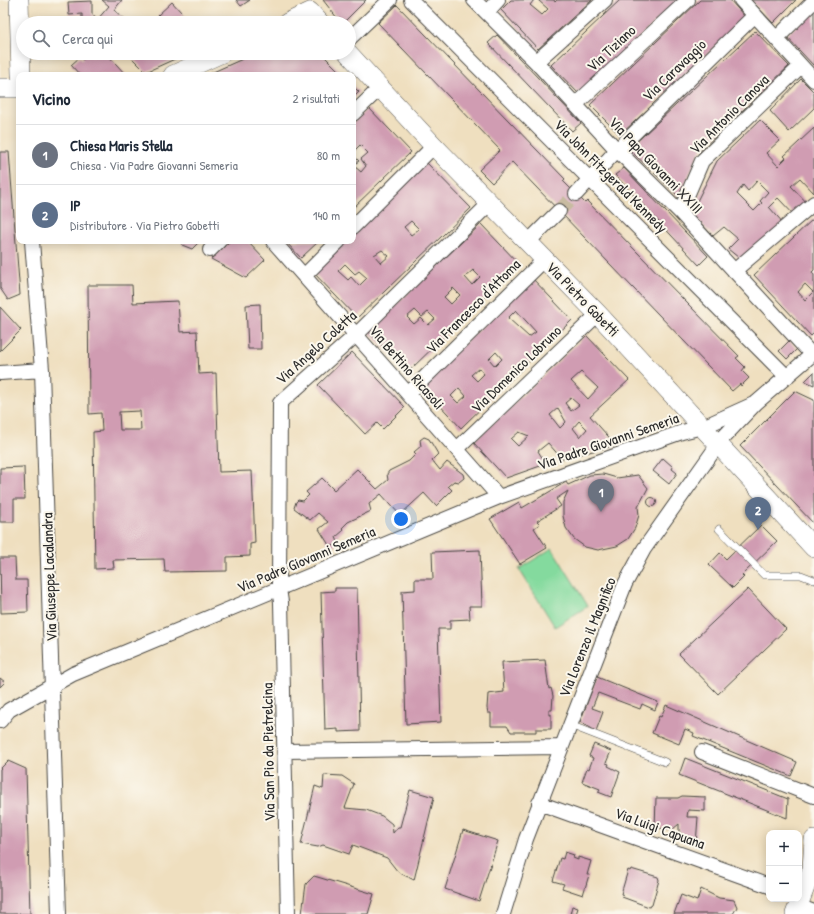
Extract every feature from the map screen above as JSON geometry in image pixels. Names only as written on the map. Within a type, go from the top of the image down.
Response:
[{"type":"street","points":[[19,0],[19,16]]},
{"type":"street","points":[[356,32],[390,0]]},
{"type":"street","name":"Via John Fitzgerald Kennedy","points":[[411,0],[787,377]]},
{"type":"street","name":"Via Papa Giovanni XXIII","points":[[474,0],[536,62],[617,150],[680,212],[813,354]]},
{"type":"street","points":[[486,12],[498,0]]},
{"type":"street","points":[[536,62],[605,0]]},
{"type":"street","name":"Via Tiziano","points":[[575,105],[688,0]]},
{"type":"street","points":[[741,0],[814,80]]},
{"type":"street","points":[[777,38],[814,1]]},
{"type":"street","name":"Via Caravaggio","points":[[576,194],[617,150],[754,15]]},
{"type":"street","points":[[21,60],[21,72]]},
{"type":"street","points":[[180,72],[206,60]]},
{"type":"street","name":"Via Pietro Gobetti","points":[[354,60],[434,146],[598,314],[718,442],[814,548]]},
{"type":"street","name":"Via Antonio Canova","points":[[680,212],[702,161],[801,66]]},
{"type":"street","points":[[0,88],[16,88]]},
{"type":"street","points":[[356,111],[380,88]]},
{"type":"street","points":[[356,224],[434,146]]},
{"type":"street","name":"Via Angelo Coletta","points":[[280,588],[280,403],[356,335],[490,203]]},
{"type":"street","points":[[734,271],[814,203]]},
{"type":"street","points":[[528,242],[559,211]]},
{"type":"street","name":"Via Giuseppe Lacalandra","points":[[32,244],[42,370],[59,914]]},
{"type":"street","name":"Via Bettino Ricasoli","points":[[276,244],[499,497]]},
{"type":"street","points":[[304,276],[336,244]]},
{"type":"street","name":"Via Francesco d'Attoma","points":[[408,394],[544,260]]},
{"type":"street","name":"Via Domenico Lobruno","points":[[456,449],[598,314]]},
{"type":"street","name":"Via Lorenzo il Magnifico","points":[[503,914],[526,839],[561,747],[625,584],[644,549],[712,453],[718,442],[756,403],[813,354]]},
{"type":"street","points":[[0,374],[42,370]]},
{"type":"street","name":"Via Lorenzo il Magnifico","points":[[703,427],[756,403]]},
{"type":"street","name":"Via Padre Giovanni Semeria","points":[[0,721],[9,710],[73,674],[499,497],[682,432],[703,427]]},
{"type":"street","name":"Via San Pio da Pietrelcina","points":[[280,588],[288,914]]},
{"type":"street","points":[[285,751],[561,747]]},
{"type":"street","points":[[702,752],[814,796]]},
{"type":"street","name":"Via Luigi Capuana","points":[[540,803],[766,885]]},
{"type":"street","points":[[802,905],[812,869],[814,840]]},
{"type":"lane","points":[[719,529],[764,575],[801,575],[814,580]]},
{"type":"lane","points":[[570,725],[665,762]]},
{"type":"green space","points":[[552,548],[588,606],[555,627],[519,569]]},
{"type":"building","points":[[102,0],[122,0],[114,10],[121,16],[100,16],[109,6]]},
{"type":"building","points":[[236,0],[250,0],[241,6]]},
{"type":"building","points":[[323,0],[366,0],[350,16],[336,16]]},
{"type":"building","points":[[511,0],[534,0],[530,5],[542,15],[548,9],[538,0],[554,0],[555,2],[557,0],[592,0],[538,49],[501,10]]},
{"type":"building","points":[[620,0],[679,0],[579,94],[551,65]]},
{"type":"building","points":[[700,0],[730,0],[746,18],[620,135],[590,105]]},
{"type":"building","points":[[751,0],[796,0],[773,23]]},
{"type":"building","points":[[92,1],[92,14],[94,16],[82,16],[82,14],[69,15],[68,2]]},
{"type":"building","points":[[172,2],[185,16],[159,16],[158,15]]},
{"type":"building","points":[[397,5],[565,179],[563,181],[585,203],[587,201],[739,356],[736,358],[745,367],[742,371],[749,378],[741,386],[740,384],[732,391],[512,162],[492,183],[479,170],[500,150],[378,23]]},
{"type":"building","points":[[814,9],[814,66],[786,36]]},
{"type":"building","points":[[755,31],[789,66],[700,151],[679,197],[629,149]]},
{"type":"building","points":[[497,35],[581,123],[572,131],[488,43]]},
{"type":"building","points":[[77,60],[112,60],[123,72],[77,72],[71,65]]},
{"type":"building","points":[[134,60],[173,60],[146,72]]},
{"type":"building","points":[[240,60],[328,60],[340,72],[213,72]]},
{"type":"building","points":[[801,79],[814,92],[814,108],[789,132],[770,111]]},
{"type":"building","points":[[369,108],[411,152],[356,205],[356,168],[361,172],[366,166],[361,159],[368,153],[360,145],[356,149],[356,120]]},
{"type":"building","points":[[760,120],[780,140],[766,153],[778,166],[786,158],[784,156],[814,128],[814,193],[800,178],[791,186],[810,206],[797,218],[778,198],[769,207],[785,225],[744,262],[728,249],[738,239],[724,227],[713,236],[691,213],[717,161]],"holes":[[[757,181],[768,192],[760,201],[762,203],[754,211],[737,194],[743,185],[748,191]]]},
{"type":"building","points":[[0,152],[9,152],[20,295],[8,300],[0,288]]},
{"type":"building","points":[[426,162],[471,208],[357,318],[312,271],[341,244],[356,244],[356,229]],"holes":[[[411,221],[419,229],[411,235],[404,227]],[[382,250],[389,256],[381,263],[374,255]],[[345,264],[355,274],[359,271],[367,278],[359,286],[351,277],[348,280],[338,271]]]},
{"type":"building","points":[[624,168],[708,256],[699,265],[615,175]]},
{"type":"building","points":[[814,218],[814,270],[812,272],[814,275],[814,333],[811,336],[754,275]],"holes":[[[805,284],[813,292],[805,300],[798,292]]]},
{"type":"building","points":[[481,224],[519,264],[408,372],[368,331]],"holes":[[[473,270],[480,277],[472,285],[465,277]],[[453,288],[460,295],[451,304],[444,297]],[[415,310],[422,317],[428,312],[435,319],[428,325],[421,318],[414,324],[407,317]]]},
{"type":"building","points":[[182,244],[197,244],[192,249]]},
{"type":"building","points":[[227,244],[250,244],[265,260],[246,278],[211,259]]},
{"type":"building","points":[[288,244],[316,244],[301,258]]},
{"type":"building","points":[[532,278],[572,320],[461,428],[421,385]],"holes":[[[516,310],[536,332],[529,337],[508,318]],[[496,352],[502,359],[495,366],[489,359]],[[479,368],[484,374],[477,381],[471,375]],[[459,388],[466,396],[458,403],[451,396]]]},
{"type":"building","points":[[88,285],[132,285],[133,303],[178,301],[180,332],[197,331],[199,374],[216,373],[219,472],[252,471],[255,543],[250,544],[250,556],[227,557],[227,571],[165,572],[164,559],[113,560],[114,568],[95,569],[93,432],[102,431],[101,413],[89,414]],"holes":[[[140,411],[141,430],[120,430],[119,412]]]},
{"type":"building","points":[[260,304],[261,349],[248,349],[246,305]]},
{"type":"building","points":[[0,307],[21,330],[0,351]]},
{"type":"building","points":[[586,335],[629,380],[590,416],[616,445],[562,459],[548,443],[538,451],[546,464],[506,478],[473,442]],"holes":[[[581,372],[598,388],[588,399],[571,381]],[[571,398],[579,405],[571,411],[565,403]],[[558,408],[566,422],[560,428],[550,415]],[[579,421],[587,429],[580,437],[573,428]],[[519,432],[529,436],[518,446],[511,439]]]},
{"type":"building","points":[[789,341],[797,349],[787,359],[779,351]]},
{"type":"building","points":[[352,352],[405,407],[383,429],[377,423],[365,434],[318,385]]},
{"type":"building","points":[[814,372],[814,385],[805,381]]},
{"type":"building","points":[[795,391],[814,400],[814,524],[740,446]]},
{"type":"building","points":[[424,437],[429,439],[438,454],[432,460],[440,470],[447,462],[463,474],[464,478],[459,482],[454,481],[448,486],[452,490],[436,506],[424,493],[400,515],[381,494],[369,504],[371,511],[348,522],[342,528],[344,530],[336,537],[338,542],[334,546],[329,545],[319,529],[328,522],[318,513],[310,520],[294,508],[296,502],[298,500],[303,501],[309,495],[306,492],[322,478],[334,490],[357,469],[377,489],[388,480],[387,474],[389,471],[409,461],[416,454],[414,452],[421,446],[420,440]]},
{"type":"building","points":[[663,458],[677,473],[669,484],[653,471]]},
{"type":"building","points":[[24,467],[25,499],[14,499],[14,522],[0,522],[0,468]]},
{"type":"building","points":[[603,474],[617,478],[638,475],[648,488],[638,507],[639,515],[635,528],[628,539],[617,546],[598,550],[585,547],[574,539],[566,528],[563,516],[563,502],[568,491],[556,499],[561,506],[537,521],[540,524],[534,528],[547,548],[520,564],[490,519],[519,502],[522,508],[566,482],[568,485],[590,475]]},
{"type":"building","points":[[652,497],[657,502],[652,507],[647,502]]},
{"type":"building","points":[[761,525],[777,541],[742,575],[744,577],[733,588],[709,565],[720,553],[726,559]]},
{"type":"building","points":[[480,550],[482,606],[469,606],[470,619],[450,620],[450,629],[438,629],[441,722],[406,724],[402,591],[415,590],[415,579],[433,579],[432,552]]},
{"type":"building","points":[[0,558],[15,558],[16,580],[27,580],[28,612],[1,613]]},
{"type":"building","points":[[335,588],[357,588],[360,731],[338,732],[338,729],[325,730],[321,592],[335,591]]},
{"type":"building","points":[[748,589],[786,629],[718,694],[679,654]]},
{"type":"building","points":[[545,660],[549,689],[551,688],[553,696],[552,710],[549,710],[549,715],[551,714],[551,729],[536,729],[536,732],[511,732],[507,726],[491,726],[491,713],[488,713],[487,708],[488,694],[504,692],[502,662]]},
{"type":"building","points":[[597,677],[658,702],[655,710],[642,704],[640,709],[598,693],[592,708],[603,712],[596,731],[580,722]]},
{"type":"building","points":[[0,678],[5,682],[0,687]]},
{"type":"building","points":[[666,705],[797,762],[791,776],[693,736],[694,733],[685,729],[679,744],[652,733],[659,716],[661,717]]},
{"type":"building","points":[[594,744],[611,751],[606,763],[609,764],[608,766],[620,772],[611,797],[598,792],[600,789],[582,782],[587,768],[589,769],[593,758],[589,756]]},
{"type":"building","points":[[685,758],[788,799],[787,818],[679,775]]},
{"type":"building","points":[[8,761],[26,769],[30,914],[0,914],[0,769]]},
{"type":"building","points":[[324,775],[342,776],[354,784],[345,808],[366,810],[382,816],[392,824],[393,833],[398,827],[400,827],[410,790],[434,797],[414,880],[398,872],[387,858],[353,845],[349,854],[323,845],[318,847],[301,844],[315,786],[323,789]]},
{"type":"building","points":[[682,796],[705,797],[705,811],[688,810],[687,817],[698,817],[696,844],[679,832],[679,824],[673,829],[655,828],[656,798],[678,798]]},
{"type":"building","points":[[463,830],[498,841],[479,901],[445,889]]},
{"type":"building","points":[[565,852],[574,855],[573,858],[578,860],[578,857],[591,861],[587,875],[589,875],[583,895],[562,888],[564,884],[553,881],[560,858],[563,859]]},
{"type":"building","points":[[631,869],[658,877],[659,880],[652,905],[649,907],[622,897],[623,895],[621,894],[628,870],[630,871]]},
{"type":"building","points":[[314,876],[374,894],[368,914],[302,914],[306,884]]},
{"type":"building","points":[[701,889],[719,898],[734,900],[737,907],[733,914],[674,914],[681,895],[697,901]]},
{"type":"building","points":[[572,906],[578,908],[576,914],[570,914]]},
{"type":"tunnel","points":[[559,211],[576,194]]},
{"type":"place","name":"Chiesa Maris Stella","points":[[601,512]]},
{"type":"place","name":"IP","points":[[758,530]]}]
